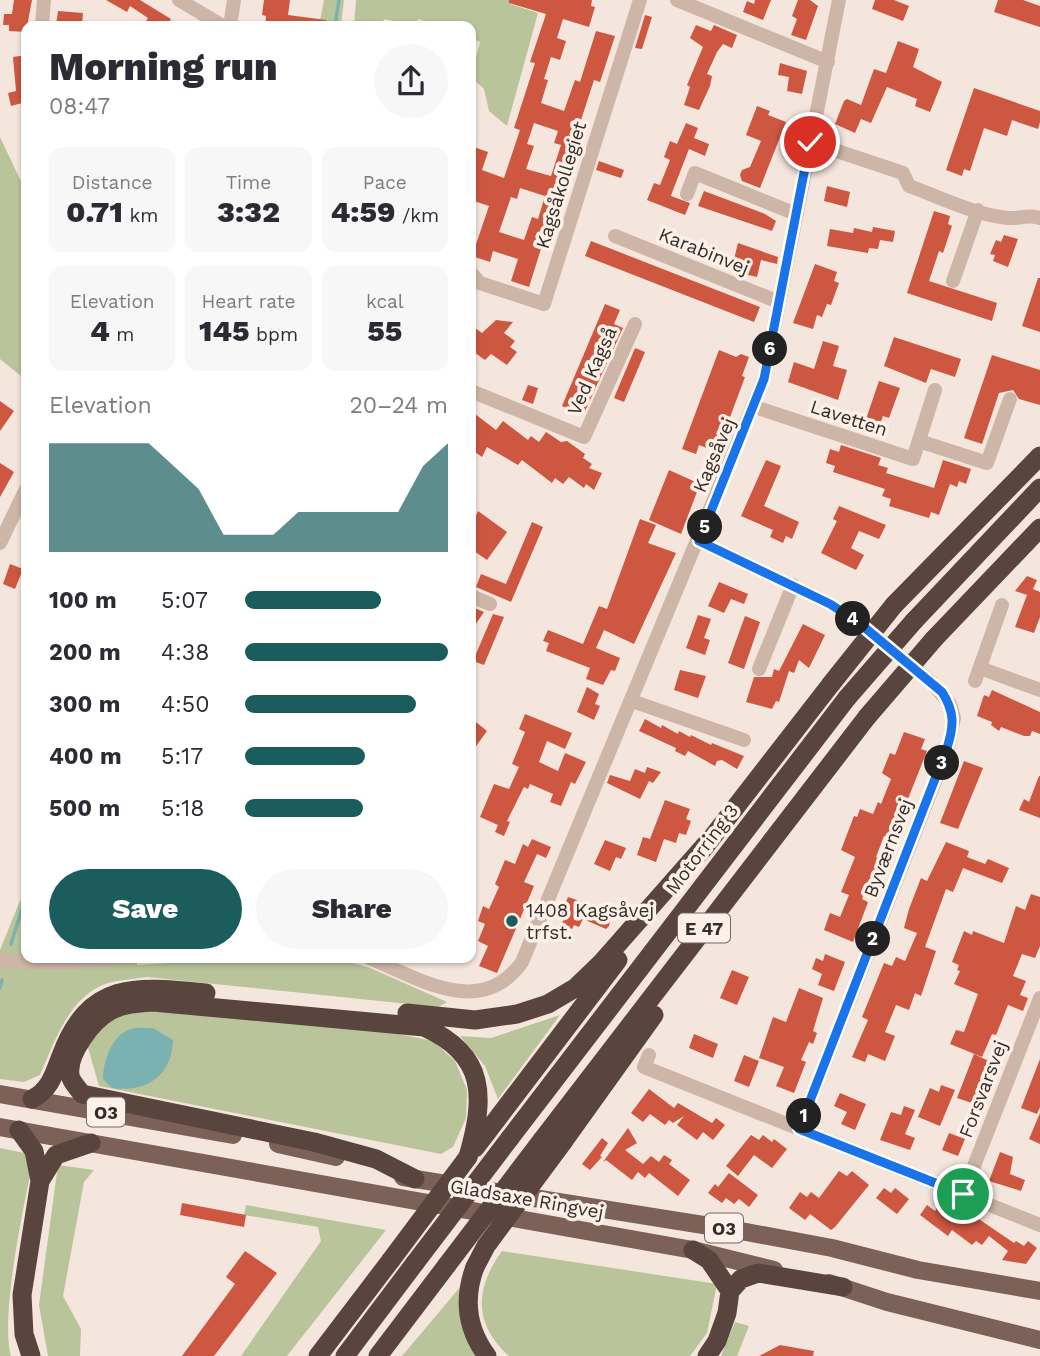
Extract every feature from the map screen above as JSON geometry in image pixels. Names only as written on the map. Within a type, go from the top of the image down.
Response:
[{"type":"highway","points":[[318,1356],[706,845],[894,605],[1040,456]]},
{"type":"highway","name":"Motorring 3","points":[[345,1356],[847,698],[914,621],[1040,488]]},
{"type":"highway","name":"E 47","points":[[378,1356],[867,717],[934,639],[1040,528]]},
{"type":"highway","points":[[32,1099],[46,1091],[66,1041],[91,1006],[107,995],[131,989],[161,988],[475,1020],[517,1014],[548,1004],[575,988],[602,962],[706,845]]},
{"type":"highway","points":[[487,1356],[475,1337],[469,1315],[468,1292],[475,1267],[486,1246],[659,1007],[709,922]]},
{"type":"highway","points":[[415,1179],[376,1159],[314,1142],[82,1094],[73,1082],[71,1065],[93,1024],[125,1004],[153,1002],[424,1027],[442,1035],[458,1048],[470,1064],[478,1083],[478,1123],[468,1157]]},
{"type":"highway","points":[[10,1128],[34,1152],[40,1181],[22,1295],[23,1334],[31,1356]]},
{"type":"highway","points":[[40,1181],[56,1155],[91,1143]]},
{"type":"highway","points":[[693,1250],[715,1267],[730,1291]]},
{"type":"highway","points":[[707,1356],[717,1341],[727,1314],[730,1291],[741,1279],[758,1273],[843,1287]]},
{"type":"highway","points":[[310,1356],[333,1336]]},
{"type":"main road","name":"Gladsaxe Ringvej","points":[[0,1094],[247,1137],[337,1157],[415,1179],[573,1201],[741,1231],[832,1248],[918,1270],[1040,1291]]},
{"type":"main road","name":"Gladsaxe Ringvej","points":[[10,1128],[693,1250],[1040,1340]]},
{"type":"street","points":[[42,21],[44,0]]},
{"type":"street","points":[[179,0],[215,21]]},
{"type":"street","points":[[231,21],[234,0]]},
{"type":"street","name":"Kagsåkollegiet","points":[[476,279],[480,283],[544,304],[640,0]]},
{"type":"street","points":[[677,0],[828,62]]},
{"type":"street","name":"Kagsåvej","points":[[382,963],[453,991],[480,993],[513,975],[522,962],[755,407],[764,379],[839,0]]},
{"type":"street","points":[[810,142],[903,173],[909,186],[978,209],[1010,218],[1028,215],[1040,218]]},
{"type":"street","points":[[687,194],[695,173],[796,214]]},
{"type":"street","points":[[953,281],[978,209]]},
{"type":"street","name":"Karabinvej","points":[[615,236],[779,302]]},
{"type":"street","name":"Ved Kagså","points":[[476,393],[584,438],[635,324]]},
{"type":"street","points":[[935,390],[919,441],[987,463],[1010,399]]},
{"type":"street","name":"Lavetten","points":[[755,407],[913,459],[919,441]]},
{"type":"street","points":[[0,543],[21,499]]},
{"type":"street","name":"Byværnsvej","points":[[699,541],[793,585],[858,622],[942,692],[954,718],[947,748],[799,1129]]},
{"type":"street","points":[[759,669],[793,585]]},
{"type":"street","points":[[476,598],[490,604]]},
{"type":"street","points":[[1002,605],[978,674],[1040,690]]},
{"type":"street","points":[[632,701],[744,740]]},
{"type":"street","points":[[0,961],[21,962]]},
{"type":"street","name":"Forsvarsvej","points":[[963,1194],[1040,998]]},
{"type":"street","points":[[649,1055],[644,1067],[1040,1225]]},
{"type":"green space","points":[[324,0],[344,0],[342,21],[320,21]]},
{"type":"green space","points":[[356,0],[512,0],[510,4],[538,13],[507,126],[489,111],[484,89],[476,82],[476,58],[480,42],[476,40],[476,21],[354,21]]},
{"type":"green space","points":[[0,137],[21,181],[21,376],[0,359]]},
{"type":"green space","points":[[21,898],[21,963],[353,963],[368,967],[447,1002],[438,1007],[147,977],[117,981],[94,989],[83,998],[65,1021],[40,1075],[24,1082],[0,1079],[0,950]]},
{"type":"green space","points":[[137,1009],[369,1028],[433,1041],[455,1061],[467,1090],[466,1118],[453,1147],[441,1154],[99,1086],[87,1044],[111,1019]]},
{"type":"green space","points":[[560,1015],[498,1099],[485,1066],[460,1036],[491,1038]]},
{"type":"green space","points":[[0,1148],[24,1153],[32,1166],[10,1290],[8,1338],[11,1356],[0,1356]]},
{"type":"green space","points":[[58,1165],[94,1170],[84,1182],[63,1296],[81,1329],[80,1356],[48,1356],[39,1305]]},
{"type":"green space","points":[[246,1205],[386,1230],[287,1356],[241,1356],[321,1241],[318,1227],[244,1215]]},
{"type":"green space","points":[[502,1251],[717,1284],[707,1333],[690,1356],[509,1356],[489,1331],[482,1305],[487,1279]]},
{"type":"green space","points":[[461,1286],[477,1356],[402,1356]]},
{"type":"green space","points":[[735,1322],[749,1326],[737,1356],[721,1356]]},
{"type":"water","points":[[153,1028],[173,1040],[168,1063],[162,1072],[146,1085],[136,1088],[112,1088],[103,1079],[107,1057],[114,1043],[124,1032],[131,1029]]},
{"type":"building","points":[[14,0],[32,0],[28,21],[21,21],[21,32],[9,31],[9,25],[3,25],[4,14],[12,14]]},
{"type":"building","points":[[106,0],[140,0],[171,19],[146,21],[148,18],[130,6],[127,12]]},
{"type":"building","points":[[264,0],[290,0],[288,15],[326,21],[266,21],[266,16],[262,15]]},
{"type":"building","points":[[509,0],[592,0],[591,6],[595,7],[589,27],[563,19],[557,38],[566,41],[560,60],[551,57],[544,79],[548,80],[541,103],[564,111],[575,80],[580,82],[596,31],[615,36],[600,82],[594,80],[570,154],[577,156],[557,219],[551,217],[529,287],[511,281],[518,259],[493,251],[490,262],[476,257],[476,244],[489,206],[476,202],[476,148],[488,152],[482,170],[504,178],[520,130],[514,128],[535,63],[530,62],[546,14],[509,3]],"holes":[[[534,123],[558,131],[554,143],[561,145],[551,176],[526,169],[534,146],[527,144]],[[520,188],[545,196],[538,219],[532,217],[524,240],[499,232],[511,197],[517,199]]]},
{"type":"building","points":[[755,0],[771,0],[763,20],[743,12],[747,1],[754,4]]},
{"type":"building","points":[[798,0],[810,0],[818,6],[806,40],[791,35],[797,19],[792,16]]},
{"type":"building","points":[[875,0],[894,0],[909,6],[903,21],[872,9]]},
{"type":"building","points":[[998,0],[1023,0],[1040,6],[1040,27],[994,12]]},
{"type":"building","points":[[58,11],[83,13],[82,21],[57,21]]},
{"type":"building","points":[[645,15],[652,17],[642,49],[635,48]]},
{"type":"building","points":[[696,25],[711,31],[714,25],[737,35],[732,48],[723,44],[717,52],[707,74],[712,76],[710,86],[699,110],[684,105],[690,87],[687,85],[703,47],[690,38]]},
{"type":"building","points":[[898,41],[919,49],[913,67],[942,82],[930,112],[915,106],[917,99],[887,87],[871,123],[861,119],[855,133],[835,124],[844,101],[847,99],[861,105],[874,69],[886,73]]},
{"type":"building","points":[[21,56],[21,103],[11,106],[8,93],[16,91],[13,57]]},
{"type":"building","points":[[780,63],[807,71],[802,94],[787,91],[789,77],[778,75]]},
{"type":"building","points":[[974,88],[1040,111],[1040,122],[1038,129],[1012,120],[1007,136],[984,128],[970,171],[964,169],[962,176],[946,170]]},
{"type":"building","points":[[757,106],[770,111],[768,115],[786,122],[760,188],[742,181],[740,175],[742,170],[750,167],[761,141],[746,135]]},
{"type":"building","points":[[686,123],[698,128],[694,138],[709,144],[705,156],[689,149],[673,190],[671,196],[690,203],[685,215],[647,200],[654,183],[660,185],[670,160],[664,157],[670,141],[677,144]]},
{"type":"building","points":[[599,161],[624,170],[621,178],[596,170]]},
{"type":"building","points":[[827,186],[850,192],[847,207],[824,201]]},
{"type":"building","points":[[704,191],[765,214],[776,221],[772,231],[698,206]]},
{"type":"building","points":[[934,211],[950,216],[948,224],[952,226],[943,253],[939,251],[929,281],[997,303],[992,321],[907,293]]},
{"type":"building","points":[[873,227],[895,231],[893,242],[880,240],[878,249],[869,248],[868,253],[827,246],[830,229],[853,233],[854,228],[872,232]]},
{"type":"building","points":[[1004,235],[1018,239],[1008,267],[993,261],[995,255],[990,254],[996,240],[1001,242]]},
{"type":"building","points":[[591,241],[760,307],[754,322],[585,256]]},
{"type":"building","points":[[738,243],[778,257],[777,264],[761,260],[757,277],[731,271]]},
{"type":"building","points":[[815,264],[837,272],[834,281],[839,283],[831,305],[827,304],[822,317],[817,315],[813,329],[793,323]]},
{"type":"building","points":[[1040,278],[1040,332],[1022,326]]},
{"type":"building","points":[[605,304],[620,310],[614,324],[623,328],[585,411],[578,408],[576,412],[562,406]]},
{"type":"building","points":[[496,320],[513,322],[504,333],[515,341],[510,347],[517,352],[507,365],[491,354],[485,360],[476,354],[476,329],[482,333]]},
{"type":"building","points":[[894,337],[961,359],[955,377],[931,369],[926,383],[884,366]]},
{"type":"building","points":[[823,341],[839,346],[833,366],[847,370],[838,400],[788,382],[794,362],[814,369]]},
{"type":"building","points":[[635,348],[645,352],[624,402],[614,398]]},
{"type":"building","points":[[719,350],[736,357],[741,354],[749,357],[742,376],[745,377],[717,452],[699,445],[696,454],[682,449]]},
{"type":"building","points":[[992,355],[1040,370],[1040,405],[1019,399],[1013,390],[999,393],[982,444],[964,438]]},
{"type":"building","points":[[879,381],[900,388],[889,418],[883,416],[880,424],[866,419]]},
{"type":"building","points":[[528,385],[538,388],[533,404],[522,400]]},
{"type":"building","points":[[0,401],[14,411],[0,431]]},
{"type":"building","points":[[476,415],[496,430],[503,421],[528,440],[531,436],[539,442],[546,432],[561,442],[567,441],[585,454],[583,458],[592,464],[589,468],[602,473],[594,490],[586,484],[584,488],[569,477],[563,484],[555,478],[552,483],[522,460],[518,465],[487,447],[482,457],[476,453]]},
{"type":"building","points":[[841,445],[881,458],[878,465],[888,468],[886,473],[934,488],[943,460],[971,469],[966,484],[959,481],[957,487],[950,484],[939,515],[931,512],[929,518],[889,506],[891,499],[882,496],[885,489],[833,472],[835,466],[826,463],[830,449],[839,452]]},
{"type":"building","points":[[766,460],[781,466],[764,506],[799,522],[792,539],[786,536],[783,543],[770,537],[773,530],[741,516]]},
{"type":"building","points":[[0,463],[14,472],[0,497]]},
{"type":"building","points":[[669,470],[700,484],[681,534],[649,520]]},
{"type":"building","points":[[839,506],[886,525],[879,539],[859,531],[851,548],[864,555],[856,570],[821,553],[837,521],[833,519]]},
{"type":"building","points":[[478,511],[507,532],[487,560],[476,552]]},
{"type":"building","points":[[640,519],[656,525],[648,543],[676,553],[634,644],[604,630],[596,648],[620,658],[615,671],[611,670],[603,685],[586,679],[590,668],[546,651],[549,643],[543,641],[548,630],[583,644],[599,606],[607,609]]},
{"type":"building","points":[[532,522],[543,527],[511,602],[476,587],[481,574],[506,584]]},
{"type":"building","points":[[10,564],[21,568],[15,589],[3,584]]},
{"type":"building","points":[[1027,576],[1037,580],[1033,589],[1040,592],[1040,617],[1034,633],[1015,627],[1027,595],[1015,591]]},
{"type":"building","points":[[719,582],[748,594],[744,604],[731,599],[724,613],[708,606]]},
{"type":"building","points":[[476,609],[484,612],[476,624]]},
{"type":"building","points":[[493,614],[504,617],[484,665],[476,662],[476,654]]},
{"type":"building","points":[[698,615],[711,619],[704,638],[710,640],[705,655],[686,648]]},
{"type":"building","points":[[745,616],[760,622],[744,669],[728,663]]},
{"type":"building","points":[[803,624],[825,635],[809,668],[799,660],[794,673],[789,671],[779,702],[776,701],[772,709],[746,702],[754,677],[772,677],[774,669],[779,671]]},
{"type":"building","points":[[680,670],[706,676],[698,698],[674,690]]},
{"type":"building","points":[[587,687],[599,694],[595,704],[600,706],[594,720],[577,712]]},
{"type":"building","points":[[992,690],[1040,712],[1040,734],[1032,731],[1030,736],[1024,736],[1001,727],[999,731],[991,725],[992,722],[977,716],[984,695],[989,697]]},
{"type":"building","points":[[525,714],[572,733],[565,749],[547,741],[539,762],[558,771],[565,753],[586,762],[575,784],[571,782],[561,806],[550,802],[553,794],[530,784],[528,789],[524,787],[507,821],[510,822],[504,836],[495,832],[498,825],[480,817],[494,784],[509,789],[519,767],[512,764],[525,732],[519,729]]},
{"type":"building","points":[[645,719],[661,728],[662,725],[678,734],[679,731],[690,737],[691,735],[744,756],[737,769],[722,760],[717,761],[715,766],[688,751],[685,756],[675,751],[676,748],[639,731]]},
{"type":"building","points":[[476,722],[487,731],[476,746]]},
{"type":"building","points":[[904,732],[925,739],[921,749],[927,751],[892,839],[884,836],[876,857],[884,860],[878,876],[872,874],[862,899],[868,902],[853,942],[824,930],[830,913],[840,917],[849,895],[841,892],[855,857],[841,850],[854,816],[857,817],[860,809],[873,814],[878,802],[881,804],[891,779],[882,773],[890,753],[895,755]]},
{"type":"building","points":[[964,761],[983,768],[958,829],[940,823]]},
{"type":"building","points":[[647,767],[661,772],[653,783],[649,781],[640,799],[607,783],[610,775],[630,781],[635,769],[645,773]]},
{"type":"building","points":[[1039,776],[1040,818],[1019,810],[1024,799],[1029,802]]},
{"type":"building","points":[[665,800],[690,809],[686,819],[691,821],[686,835],[679,833],[676,843],[664,839],[656,862],[637,855],[643,837],[650,839]]},
{"type":"building","points":[[532,839],[551,847],[546,858],[537,854],[524,882],[534,886],[497,973],[479,966],[488,946],[478,941],[485,924],[478,921],[483,906],[489,909],[499,887],[495,884],[505,860],[515,864],[523,844],[528,847]]},
{"type":"building","points":[[605,840],[626,848],[621,859],[616,857],[610,871],[594,864]]},
{"type":"building","points":[[946,842],[969,851],[967,857],[985,864],[988,859],[1009,868],[1002,883],[963,868],[953,892],[946,889],[925,947],[936,951],[921,996],[915,993],[909,1010],[896,1005],[885,1032],[895,1036],[885,1061],[868,1054],[865,1062],[852,1057],[868,1020],[862,1017],[884,963],[892,966],[896,957],[905,961],[917,933],[904,928],[909,909],[921,878],[927,881]]},
{"type":"building","points":[[1031,894],[1040,897],[1040,946],[1035,958],[1022,954],[1013,976],[1026,981],[1020,995],[1028,998],[1023,1011],[1008,1005],[996,1035],[992,1034],[982,1057],[950,1044],[956,1030],[964,1032],[978,994],[954,984],[960,971],[957,970],[959,965],[952,962],[964,931],[972,935],[973,931],[1004,943],[1016,906],[1025,910]]},
{"type":"building","points":[[568,897],[612,912],[609,926],[606,929],[583,919],[579,927],[574,925],[572,929],[562,925],[563,920],[559,918]]},
{"type":"building","points":[[825,954],[845,962],[834,991],[818,985],[822,974],[812,969],[816,958],[823,961]]},
{"type":"building","points":[[732,970],[749,977],[737,1005],[720,998]]},
{"type":"building","points":[[799,988],[823,998],[813,1031],[817,1033],[813,1044],[809,1042],[801,1060],[806,1062],[794,1093],[776,1086],[784,1067],[759,1058],[773,1017],[786,1022]]},
{"type":"building","points":[[694,1034],[718,1044],[713,1058],[689,1048]]},
{"type":"building","points":[[974,1054],[993,1063],[978,1105],[957,1098]]},
{"type":"building","points":[[744,1055],[759,1061],[749,1087],[734,1081]]},
{"type":"building","points":[[1040,1059],[1040,1107],[1037,1114],[1021,1108]]},
{"type":"building","points":[[941,1085],[955,1090],[940,1126],[918,1117],[930,1088],[939,1092]]},
{"type":"building","points":[[649,1089],[674,1108],[678,1103],[712,1123],[716,1118],[725,1125],[713,1140],[703,1132],[697,1140],[677,1125],[684,1116],[673,1123],[669,1120],[665,1125],[650,1114],[643,1122],[631,1113]]},
{"type":"building","points":[[840,1093],[866,1104],[855,1130],[841,1124],[847,1112],[834,1106]]},
{"type":"building","points":[[904,1106],[915,1110],[905,1134],[915,1138],[910,1150],[880,1140],[891,1112],[901,1115]]},
{"type":"building","points":[[1040,1113],[1040,1144],[1029,1139]]},
{"type":"building","points":[[628,1128],[637,1143],[625,1150],[643,1164],[651,1156],[659,1162],[664,1155],[672,1160],[669,1164],[690,1180],[678,1196],[649,1173],[645,1178],[638,1172],[632,1180],[606,1160],[603,1162]]},
{"type":"building","points":[[949,1133],[965,1139],[958,1156],[942,1150]]},
{"type":"building","points":[[751,1135],[759,1140],[763,1135],[772,1142],[774,1139],[787,1149],[772,1168],[754,1155],[738,1176],[726,1166]]},
{"type":"building","points":[[602,1138],[608,1143],[600,1156],[602,1157],[590,1170],[582,1164]]},
{"type":"building","points":[[1000,1152],[1013,1157],[1010,1174],[1025,1180],[1021,1191],[989,1181]]},
{"type":"building","points":[[839,1171],[847,1176],[852,1171],[869,1185],[831,1230],[810,1214],[805,1220],[789,1208],[800,1192],[807,1197],[811,1192],[819,1198]]},
{"type":"building","points":[[729,1173],[758,1195],[749,1207],[739,1199],[734,1204],[726,1198],[722,1203],[708,1193],[715,1184],[718,1187]]},
{"type":"building","points":[[884,1188],[891,1193],[895,1188],[909,1199],[897,1214],[876,1198]]},
{"type":"building","points":[[182,1203],[246,1215],[244,1227],[180,1215]]},
{"type":"building","points":[[927,1205],[935,1211],[939,1205],[954,1217],[961,1207],[1014,1243],[1016,1241],[1024,1246],[1028,1241],[1037,1248],[1026,1264],[1002,1260],[1008,1251],[989,1236],[982,1245],[976,1241],[972,1245],[952,1230],[948,1236],[920,1215]]},
{"type":"building","points":[[245,1251],[277,1273],[214,1356],[182,1356],[235,1284],[226,1277]]},
{"type":"building","points":[[780,1345],[814,1351],[813,1356],[759,1356]]},
{"type":"waterway","points":[[336,21],[339,0]]},
{"type":"waterway","points":[[11,944],[21,912]]},
{"type":"waterway","points":[[0,988],[2,980]]},
{"type":"place","name":"1408 Kagsåvej trfst.","points":[[512,921]]},
{"type":"route","points":[[810,142],[764,379],[699,541],[793,585],[858,622],[942,692],[950,704],[954,718],[947,748],[799,1129],[963,1194]]}]
